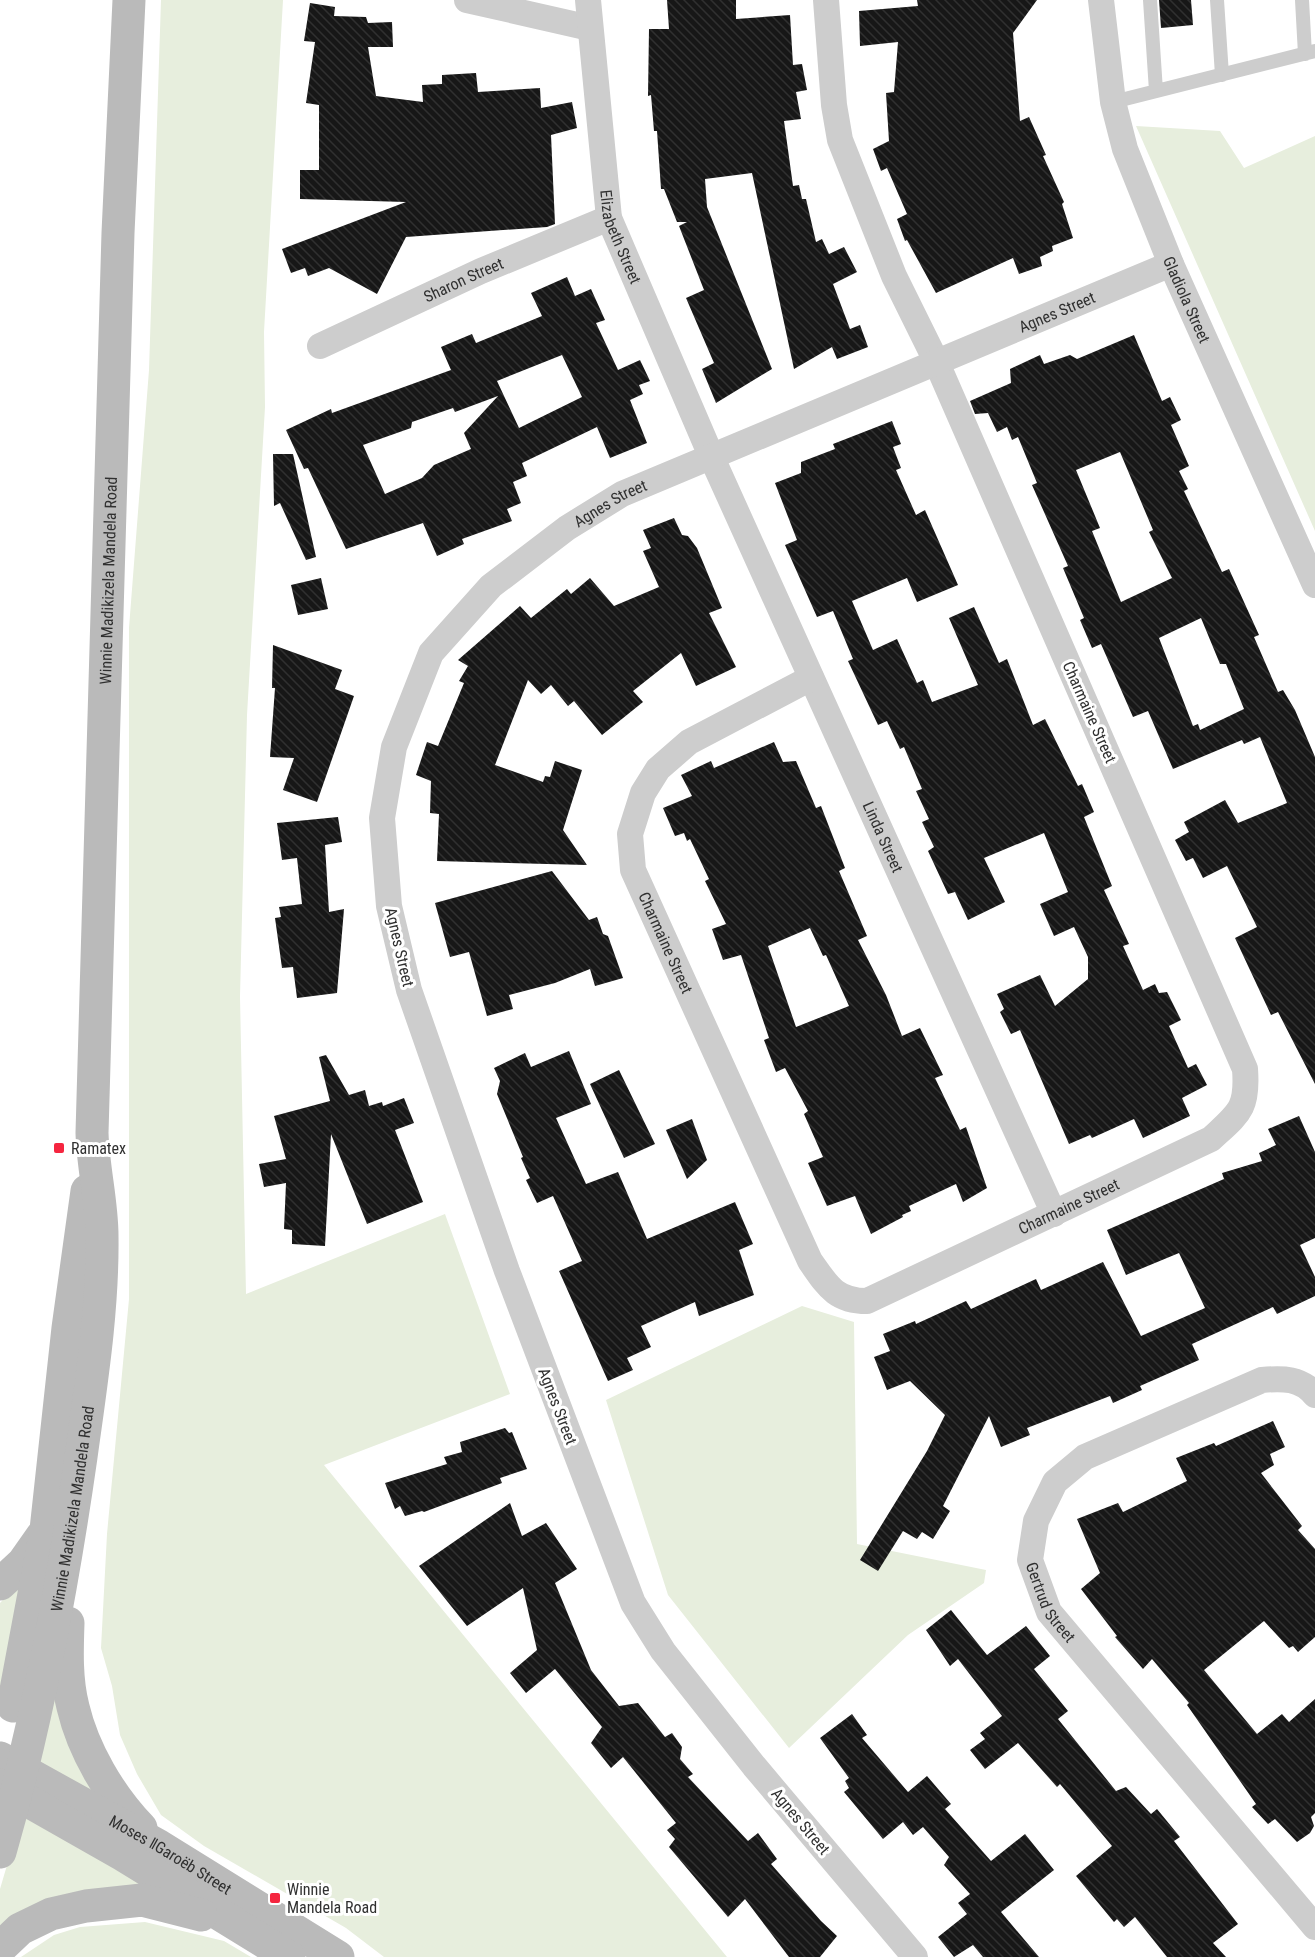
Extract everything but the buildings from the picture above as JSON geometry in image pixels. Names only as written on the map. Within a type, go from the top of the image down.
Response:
[{"type":"main road","name":"Winnie Madikizela Mandela Road","points":[[0,1852],[7,1774],[93,1375],[99,1311],[103,1234],[93,1159],[118,232],[129,0]]},
{"type":"main road","points":[[0,1584],[23,1563],[57,1538]]},
{"type":"main road","points":[[57,1538],[67,1664],[73,1707],[87,1747],[110,1789],[132,1819],[159,1846]]},
{"type":"main road","name":"Moses ǁGaroëb Street","points":[[7,1774],[159,1846],[338,1957]]},
{"type":"main road","name":"Moses ǁGaroëb Street","points":[[7,1774],[123,1855],[289,1957]]},
{"type":"main road","points":[[0,1948],[20,1929],[51,1914],[97,1905],[142,1900],[232,1924]]},
{"type":"street","points":[[467,0],[590,28]]},
{"type":"street","name":"Elizabeth Street","points":[[588,0],[609,218],[712,458]]},
{"type":"street","points":[[826,0],[834,105],[840,140],[894,276],[936,361]]},
{"type":"street","name":"Gladiola Street","points":[[1101,0],[1113,102],[1125,149],[1171,264],[1315,585]]},
{"type":"street","name":"Sharon Street","points":[[320,346],[481,271],[609,218]]},
{"type":"street","name":"Agnes Street","points":[[915,1957],[747,1757],[653,1637],[633,1603],[512,1282],[409,990],[389,906],[382,818],[394,747],[431,653],[491,586],[567,528],[622,495],[1171,264]]},
{"type":"street","name":"Charmaine Street","points":[[811,678],[689,742],[658,769],[643,793],[630,834],[633,870],[810,1261],[829,1288],[850,1301],[867,1302],[1211,1139],[1237,1115],[1247,1095],[1245,1069],[936,361]]},
{"type":"street","name":"Linda Street","points":[[712,458],[1054,1214]]},
{"type":"street","name":"Gertrud Street","points":[[1315,1395],[1309,1387],[1287,1378],[1262,1380],[1085,1457],[1055,1482],[1036,1521],[1030,1560],[1049,1612],[1315,1927]]},
{"type":"lane","points":[[1150,0],[1156,91]]},
{"type":"lane","points":[[1217,0],[1222,75]]},
{"type":"lane","points":[[1113,102],[1310,53],[1302,0]]},
{"type":"green space","points":[[161,0],[283,0],[264,332],[265,407],[247,715],[240,997],[246,1294],[445,1214],[510,1394],[324,1465],[727,1957],[384,1957],[346,1928],[204,1846],[161,1815],[137,1774],[120,1735],[112,1686],[101,1648],[107,1534],[129,1299],[129,628],[149,370]]},
{"type":"green space","points":[[1136,126],[1220,131],[1244,168],[1315,136],[1315,531]]},
{"type":"green space","points":[[802,1306],[854,1322],[857,1544],[986,1570],[984,1583],[908,1635],[789,1748],[668,1595],[606,1400]]},
{"type":"green space","points":[[29,1573],[0,1705],[0,1603]]},
{"type":"green space","points":[[55,1676],[98,1799],[34,1766]]},
{"type":"green space","points":[[23,1811],[146,1887],[104,1888],[86,1892],[53,1903],[0,1928],[0,1889]]},
{"type":"green space","points":[[145,1922],[224,1941],[251,1957],[21,1957],[54,1935],[80,1927]]},
{"type":"place","name":"Ramatex","points":[[59,1148]]},
{"type":"place","name":"Winnie Mandela Road","points":[[275,1898]]}]
